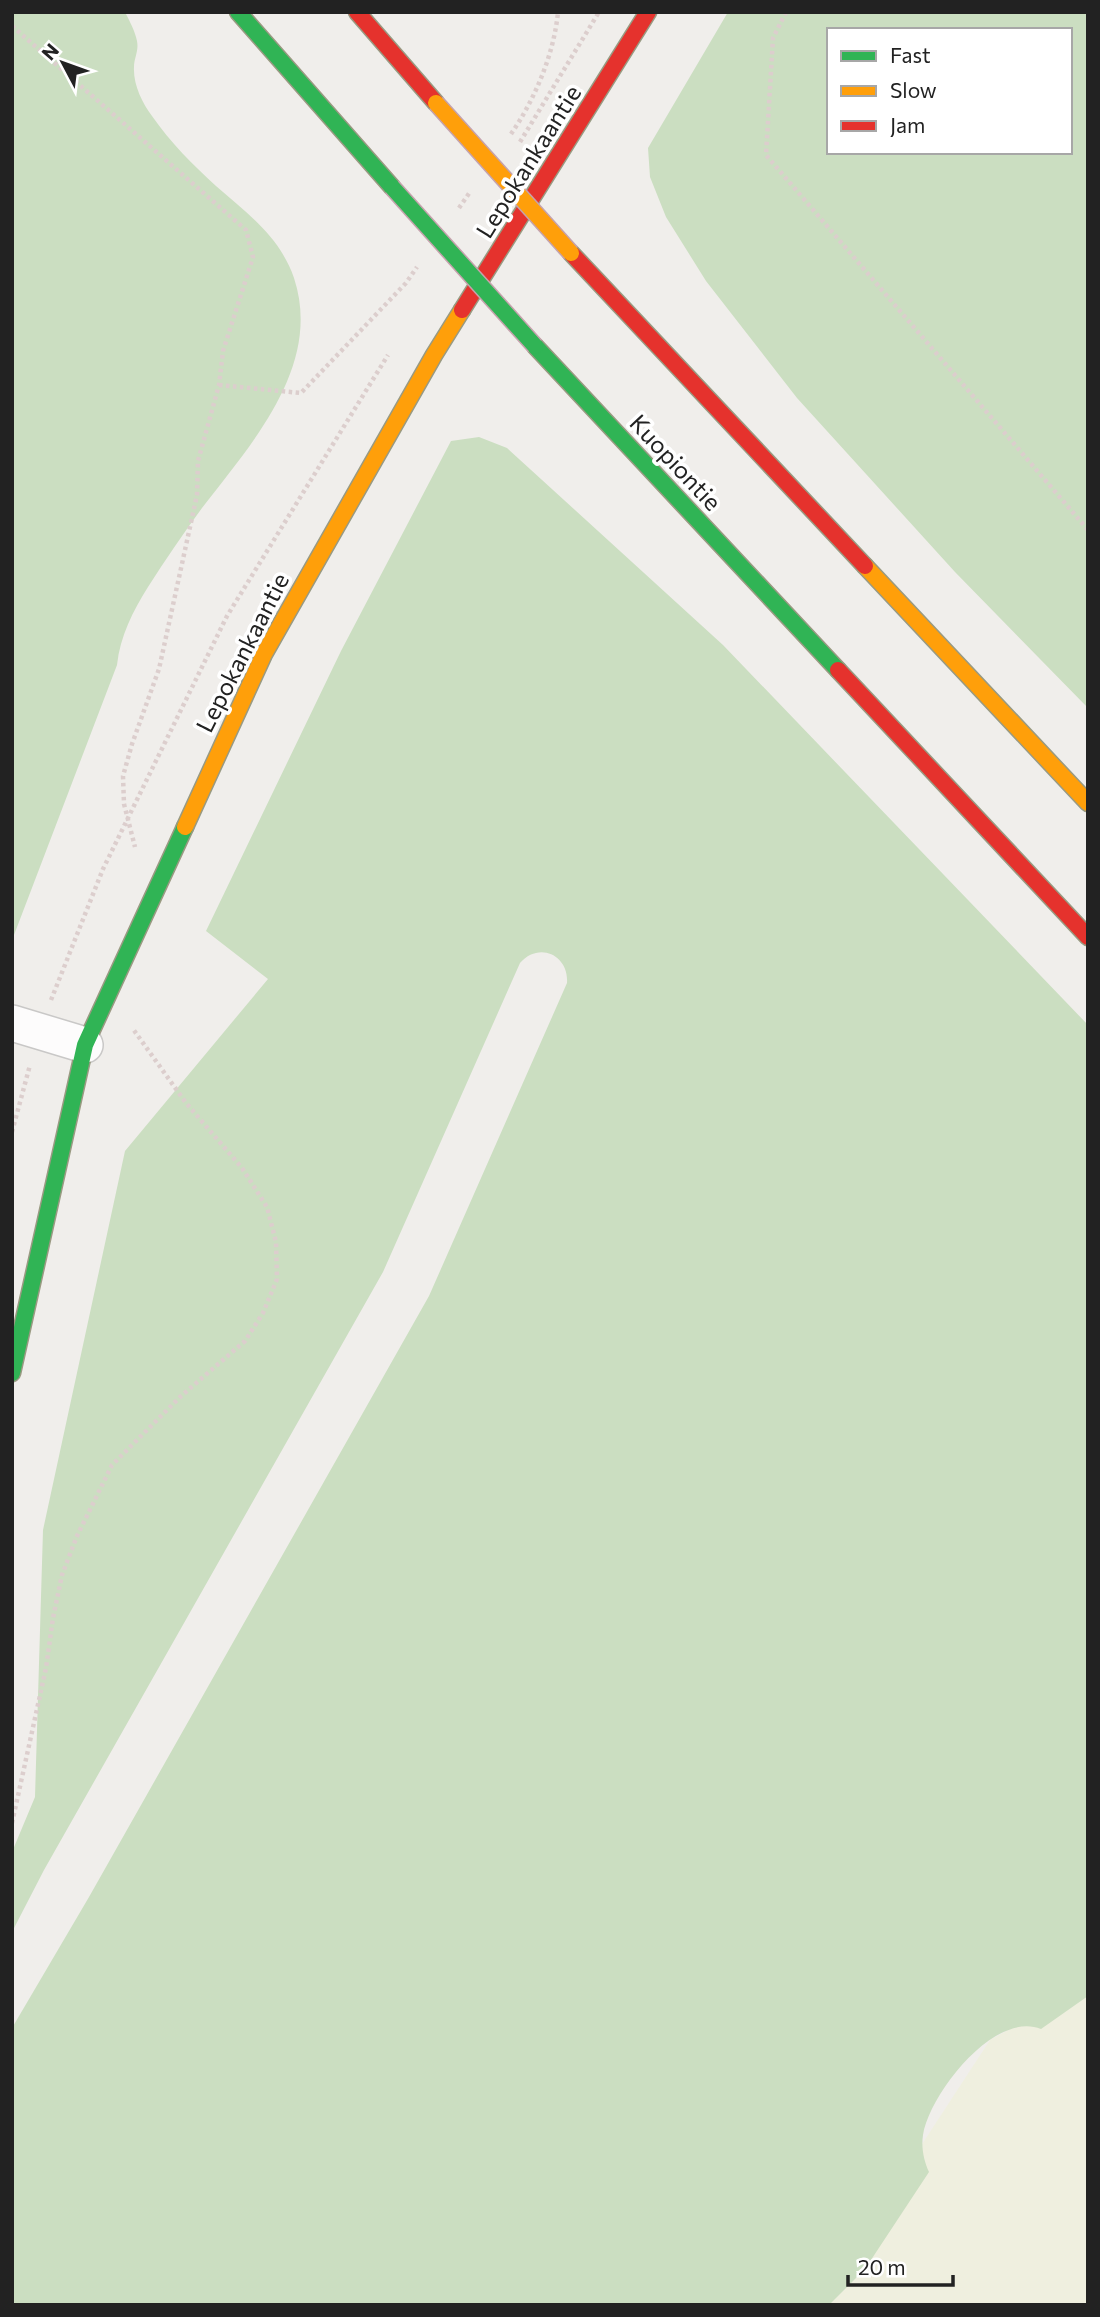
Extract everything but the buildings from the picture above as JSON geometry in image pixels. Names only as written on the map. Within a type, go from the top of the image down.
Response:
[{"type":"main road","name":"Kuopiontie","points":[[238,12],[535,346],[1088,937]]},
{"type":"main road","points":[[357,12],[571,253],[1088,803]]},
{"type":"main road","name":"Lepokankaantie","points":[[12,1373],[85,1045],[264,654],[435,355],[648,12]]},
{"type":"street","points":[[12,1023],[85,1045]]},
{"type":"path","points":[[786,12],[773,38],[766,155],[1088,530]]},
{"type":"path","points":[[12,26],[246,230],[253,257],[223,351],[219,385],[198,461],[197,495],[159,669],[123,776],[124,804],[135,846],[134,856]]},
{"type":"path","points":[[12,1823],[46,1668],[60,1586],[77,1536],[112,1465],[180,1397],[245,1341],[263,1313],[277,1279],[276,1242],[267,1207],[242,1168],[186,1104],[146,1044],[127,1021],[109,990]]},
{"type":"green space","points":[[12,12],[125,12],[137,41],[134,73],[145,105],[182,153],[271,238],[288,263],[294,278],[300,311],[299,342],[291,373],[277,402],[260,430],[168,557],[142,596],[128,624],[117,665],[14,935],[12,935]]},
{"type":"green space","points":[[728,12],[1088,12],[1088,708],[955,572],[797,398],[706,281],[666,217],[650,177],[648,148]]},
{"type":"green space","points":[[479,437],[507,448],[723,645],[1088,1025],[1088,1996],[1041,2029],[1023,2026],[1004,2032],[985,2044],[951,2079],[937,2099],[923,2135],[923,2154],[929,2172],[865,2269],[829,2305],[12,2305],[12,2028],[429,1296],[567,983],[563,965],[551,954],[536,953],[520,963],[383,1272],[44,1870],[12,1932],[12,1852],[35,1797],[43,1530],[125,1151],[268,979],[206,931],[341,651],[451,441]]},
{"type":"green space","points":[[1088,1987],[1088,2305],[817,2305],[990,2040]]},
{"type":"traffic: fast","points":[[238,12],[392,187]]},
{"type":"traffic: fast","points":[[392,187],[535,346]]},
{"type":"traffic: fast","points":[[535,346],[838,670]]},
{"type":"traffic: fast","points":[[12,1373],[85,1045],[185,827]]},
{"type":"traffic: slow","points":[[436,103],[571,253]]},
{"type":"traffic: slow","points":[[185,827],[264,654],[462,310]]},
{"type":"traffic: slow","points":[[865,566],[1088,803]]},
{"type":"traffic: jam","points":[[357,12],[436,103]]},
{"type":"traffic: jam","points":[[462,310],[648,12]]},
{"type":"traffic: jam","points":[[571,253],[865,566]]},
{"type":"traffic: jam","points":[[838,670],[1088,937]]}]
